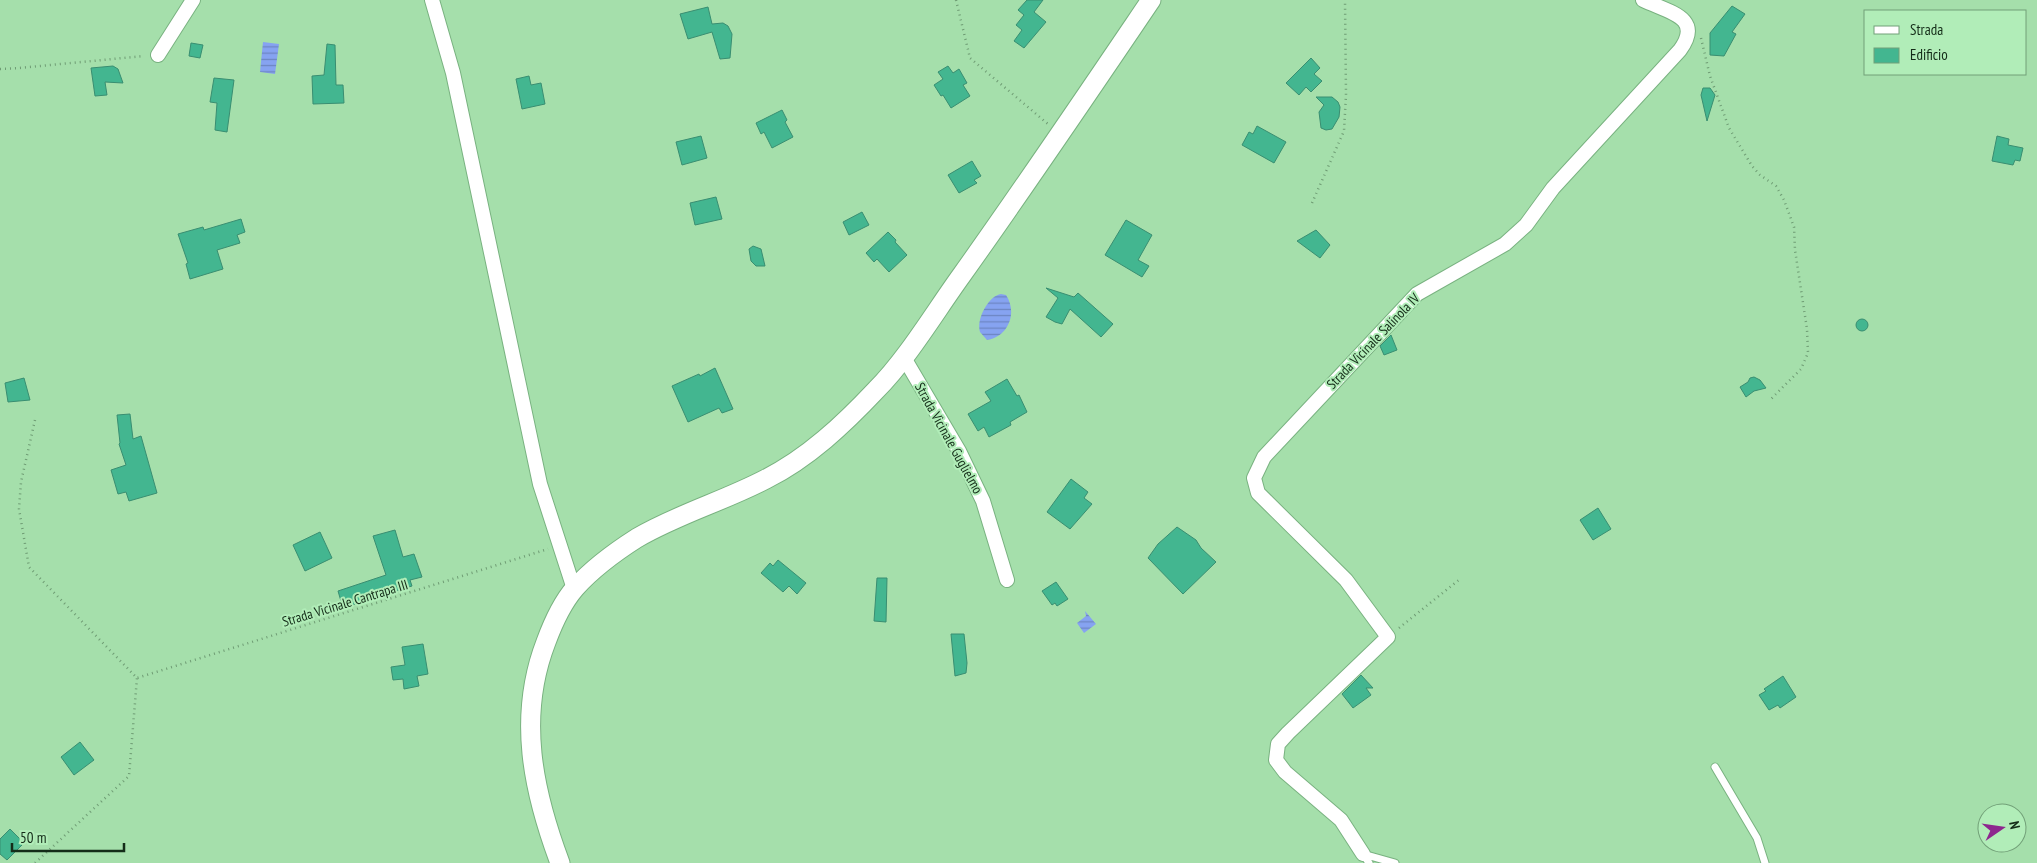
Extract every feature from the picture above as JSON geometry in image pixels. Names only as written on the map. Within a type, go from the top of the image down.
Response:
[{"type":"main road","points":[[560,863],[545,823],[533,772],[529,725],[538,662],[553,622],[574,589],[607,558],[639,537],[767,479],[805,455],[857,410],[880,387],[1060,134],[1150,0]]},
{"type":"street","points":[[158,55],[193,0]]},
{"type":"street","points":[[432,0],[453,73],[540,484],[574,589]]},
{"type":"street","points":[[1643,0],[1684,19],[1689,28]]},
{"type":"street","name":"Strada Vicinale Salinola IV","points":[[1388,637],[1346,580],[1258,493],[1254,478],[1264,457],[1417,294],[1505,244],[1526,225],[1553,188],[1680,50],[1688,39],[1689,28]]},
{"type":"street","name":"Strada Vicinale Guglielmo","points":[[903,356],[959,451],[983,502],[1007,580]]},
{"type":"street","points":[[1366,859],[1341,820],[1285,772],[1276,760],[1278,744],[1288,733],[1388,637]]},
{"type":"lane","points":[[1714,767],[1757,838],[1765,863]]},
{"type":"lane","points":[[1366,859],[1394,863]]},
{"type":"path","points":[[956,0],[970,58],[1060,134]]},
{"type":"path","points":[[1312,203],[1344,131],[1346,0]]},
{"type":"path","points":[[1689,28],[1698,31],[1703,43],[1710,76],[1729,128],[1752,166],[1760,175],[1776,186],[1784,200],[1794,228],[1795,250],[1807,329],[1808,353],[1801,368],[1770,400]]},
{"type":"path","points":[[0,69],[158,55]]},
{"type":"path","points":[[35,420],[21,482],[19,509],[30,567],[137,678],[129,776],[35,863]]},
{"type":"path","name":"Strada Vicinale Cantrapa III","points":[[137,678],[559,546]]},
{"type":"path","points":[[1388,637],[1460,579]]},
{"type":"water","points":[[263,42],[279,44],[275,74],[260,72]]},
{"type":"water","points":[[1001,294],[1006,295],[1011,309],[1009,323],[1001,334],[987,340],[980,332],[981,315],[992,299]]},
{"type":"water","points":[[1085,611],[1096,624],[1084,633],[1077,623],[1086,616]]},
{"type":"building","points":[[1027,0],[1043,0],[1034,12],[1046,22],[1024,48],[1014,41],[1022,30],[1016,25],[1024,15],[1018,10]]},
{"type":"building","points":[[1732,6],[1745,14],[1732,32],[1736,34],[1724,56],[1710,55],[1710,33]]},
{"type":"building","points":[[708,7],[712,24],[723,23],[728,26],[732,34],[730,58],[720,59],[712,32],[688,39],[680,14]]},
{"type":"building","points":[[191,43],[203,45],[200,58],[189,56]]},
{"type":"building","points":[[327,44],[335,45],[336,85],[343,85],[344,103],[313,104],[312,76],[324,75]]},
{"type":"building","points":[[1311,58],[1320,68],[1314,74],[1322,81],[1311,92],[1306,87],[1299,95],[1286,83]]},
{"type":"building","points":[[113,66],[118,69],[123,83],[105,82],[107,95],[95,96],[91,68]]},
{"type":"building","points":[[948,66],[953,73],[959,69],[967,83],[963,85],[970,96],[951,108],[934,85],[943,79],[938,72]]},
{"type":"building","points":[[529,76],[531,85],[541,83],[545,104],[522,109],[516,79]]},
{"type":"building","points":[[214,78],[234,80],[227,132],[215,130],[217,103],[210,102]]},
{"type":"building","points":[[1703,88],[1710,88],[1715,95],[1707,121],[1701,95]]},
{"type":"building","points":[[1316,97],[1332,97],[1338,102],[1340,107],[1339,117],[1332,129],[1326,130],[1321,128],[1319,112],[1324,105]]},
{"type":"building","points":[[782,110],[787,120],[785,122],[793,137],[772,148],[764,132],[761,134],[756,123]]},
{"type":"building","points":[[1257,126],[1286,142],[1274,163],[1242,145],[1249,132],[1253,134]]},
{"type":"building","points":[[701,136],[707,158],[682,165],[676,142]]},
{"type":"building","points":[[1997,136],[2009,139],[2008,145],[2023,148],[2020,161],[2015,160],[2013,165],[1992,161]]},
{"type":"building","points":[[972,161],[981,176],[974,180],[977,183],[959,193],[948,175]]},
{"type":"building","points":[[716,197],[722,219],[695,225],[690,203]]},
{"type":"building","points":[[862,212],[869,225],[849,235],[843,222]]},
{"type":"building","points":[[241,219],[245,232],[237,235],[240,243],[217,250],[223,269],[190,279],[186,264],[188,263],[178,234],[203,227],[204,230]]},
{"type":"building","points":[[1126,220],[1152,235],[1138,260],[1149,266],[1142,277],[1105,255]]},
{"type":"building","points":[[1316,230],[1330,245],[1320,258],[1297,241]]},
{"type":"building","points":[[888,232],[907,255],[889,272],[877,259],[874,262],[866,253]]},
{"type":"building","points":[[753,246],[761,249],[765,266],[756,266],[751,261],[749,249]]},
{"type":"building","points":[[1046,288],[1074,297],[1078,293],[1113,324],[1101,337],[1070,309],[1062,324],[1055,322],[1046,317],[1058,298]]},
{"type":"building","points":[[1860,319],[1864,319],[1868,325],[1864,331],[1860,331],[1856,327],[1856,323]]},
{"type":"building","points":[[1391,335],[1397,350],[1384,355],[1380,346]]},
{"type":"building","points":[[715,368],[733,409],[722,413],[719,408],[688,422],[672,386],[699,374],[700,376]]},
{"type":"building","points":[[1754,377],[1760,380],[1766,388],[1754,391],[1746,397],[1740,387],[1748,382],[1750,378]]},
{"type":"building","points":[[24,378],[30,400],[8,402],[5,383]]},
{"type":"building","points":[[1007,379],[1017,396],[1019,395],[1027,412],[1010,422],[1011,425],[989,437],[984,427],[978,431],[968,414],[991,401],[985,392]]},
{"type":"building","points":[[130,414],[133,439],[141,436],[157,493],[129,501],[126,492],[118,494],[111,470],[126,465],[119,444],[117,415]]},
{"type":"building","points":[[1071,479],[1088,492],[1084,498],[1092,504],[1070,529],[1047,512]]},
{"type":"building","points":[[1598,508],[1611,529],[1593,540],[1580,520]]},
{"type":"building","points":[[1177,527],[1196,540],[1201,548],[1216,562],[1183,594],[1148,558],[1158,544]]},
{"type":"building","points":[[395,530],[403,557],[414,554],[422,577],[410,580],[412,586],[343,608],[338,591],[386,575],[373,536]]},
{"type":"building","points":[[320,532],[332,558],[305,571],[293,545]]},
{"type":"building","points":[[778,560],[806,583],[797,594],[789,586],[783,592],[761,573],[770,563],[773,566]]},
{"type":"building","points":[[877,578],[887,578],[886,622],[874,621]]},
{"type":"building","points":[[1056,582],[1068,599],[1057,606],[1055,603],[1052,605],[1042,591]]},
{"type":"building","points":[[951,634],[964,634],[967,663],[966,673],[955,676]]},
{"type":"building","points":[[423,644],[428,674],[417,676],[419,686],[404,689],[403,679],[393,680],[391,667],[405,665],[402,647]]},
{"type":"building","points":[[1361,675],[1373,688],[1366,688],[1371,695],[1353,708],[1342,694]]},
{"type":"building","points":[[1783,676],[1796,697],[1780,708],[1778,705],[1769,710],[1759,695],[1766,691],[1764,689]]},
{"type":"building","points":[[80,742],[94,760],[74,775],[61,757]]},
{"type":"building","points":[[10,829],[24,843],[7,860],[0,854],[0,839]]}]
